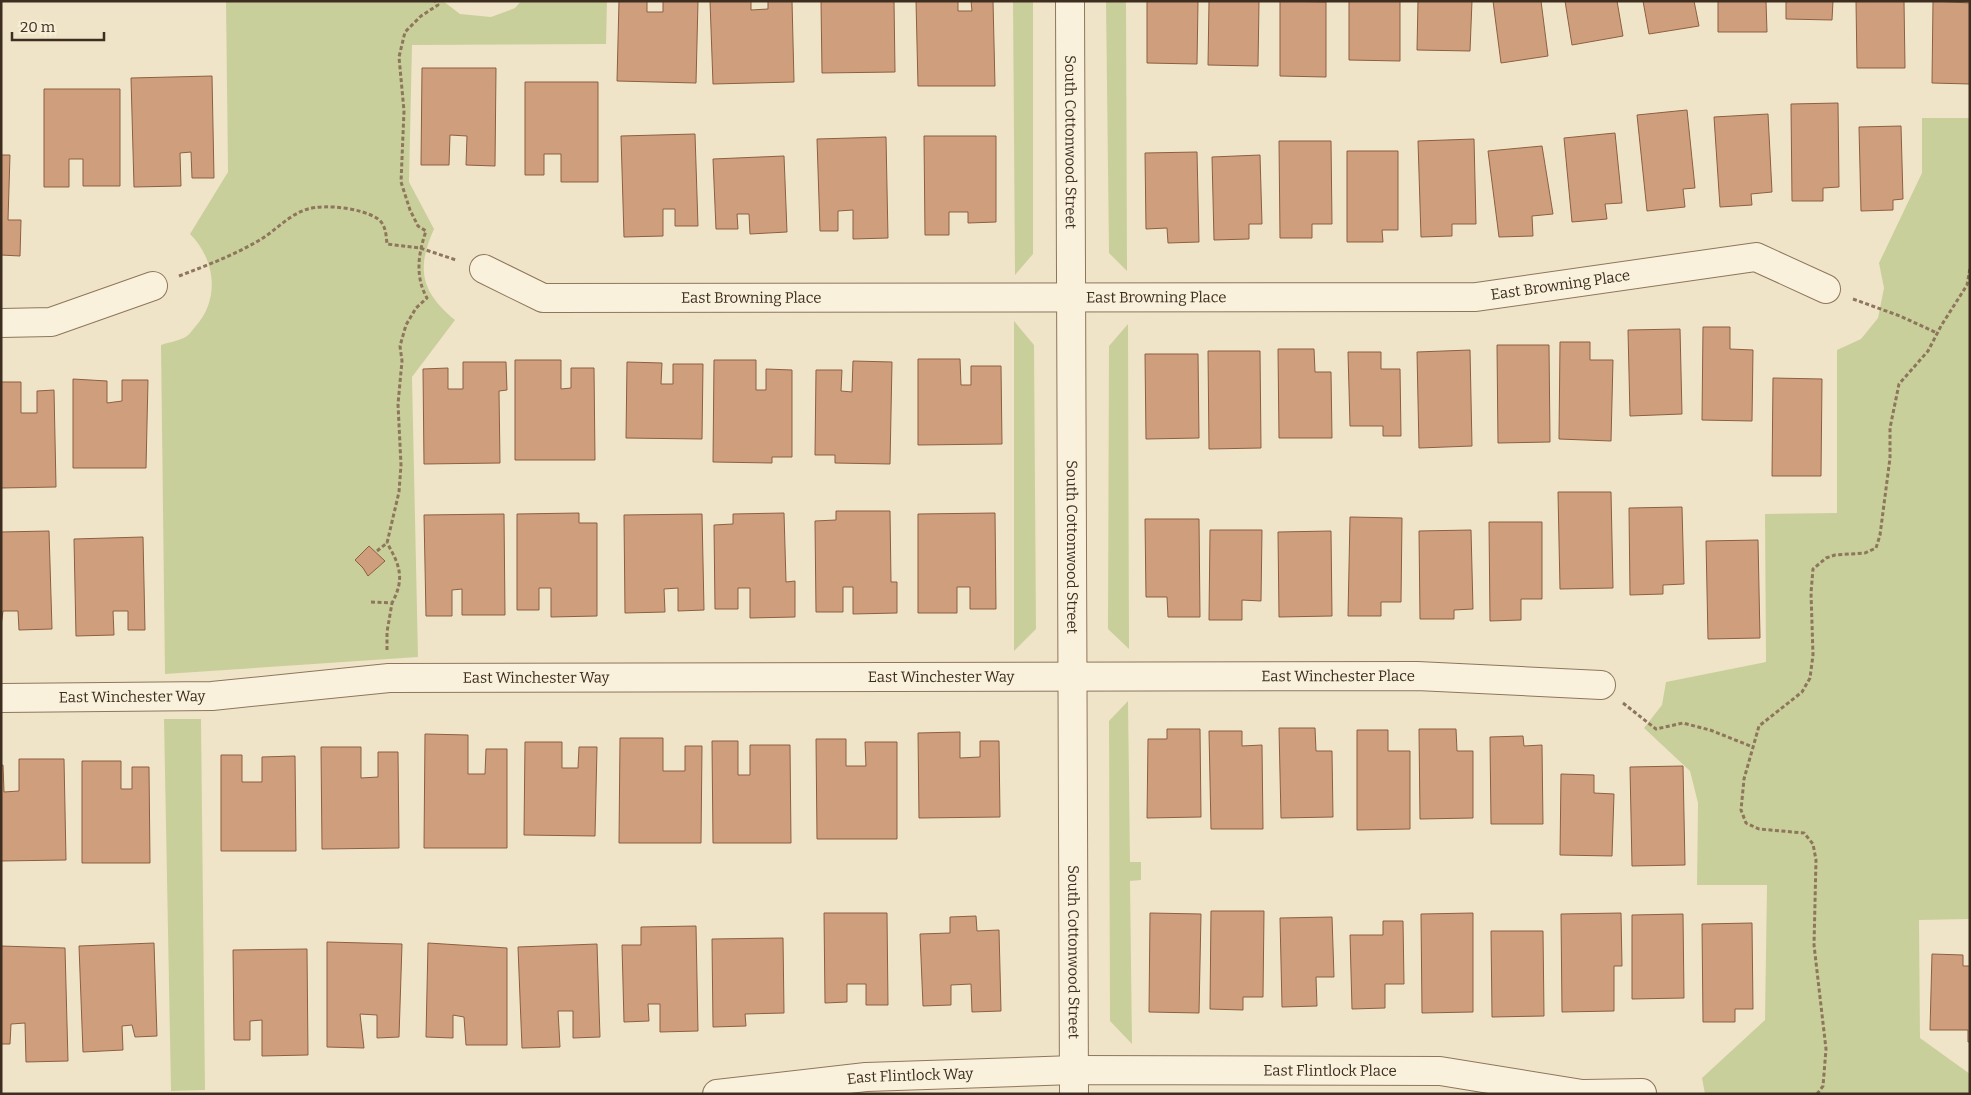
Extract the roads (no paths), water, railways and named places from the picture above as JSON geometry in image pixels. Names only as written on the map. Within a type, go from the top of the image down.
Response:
[{"type":"street","name":"South Cottonwood Street","points":[[1070,1],[1074,1082]]},
{"type":"street","name":"East Browning Place","points":[[484,269],[543,298],[1476,297],[1756,257],[1826,289]]},
{"type":"street","points":[[1,323],[51,322],[153,286]]},
{"type":"street","name":"East Winchester Place","points":[[1073,677],[1417,676],[1601,685]]},
{"type":"street","name":"East Winchester Way","points":[[1,698],[212,696],[390,678],[1073,677]]},
{"type":"street","name":"East Flintlock Place","points":[[1074,1082],[1440,1071],[1583,1094],[1642,1093]]},
{"type":"street","name":"East Flintlock Way","points":[[717,1094],[866,1077],[1074,1082]]}]
